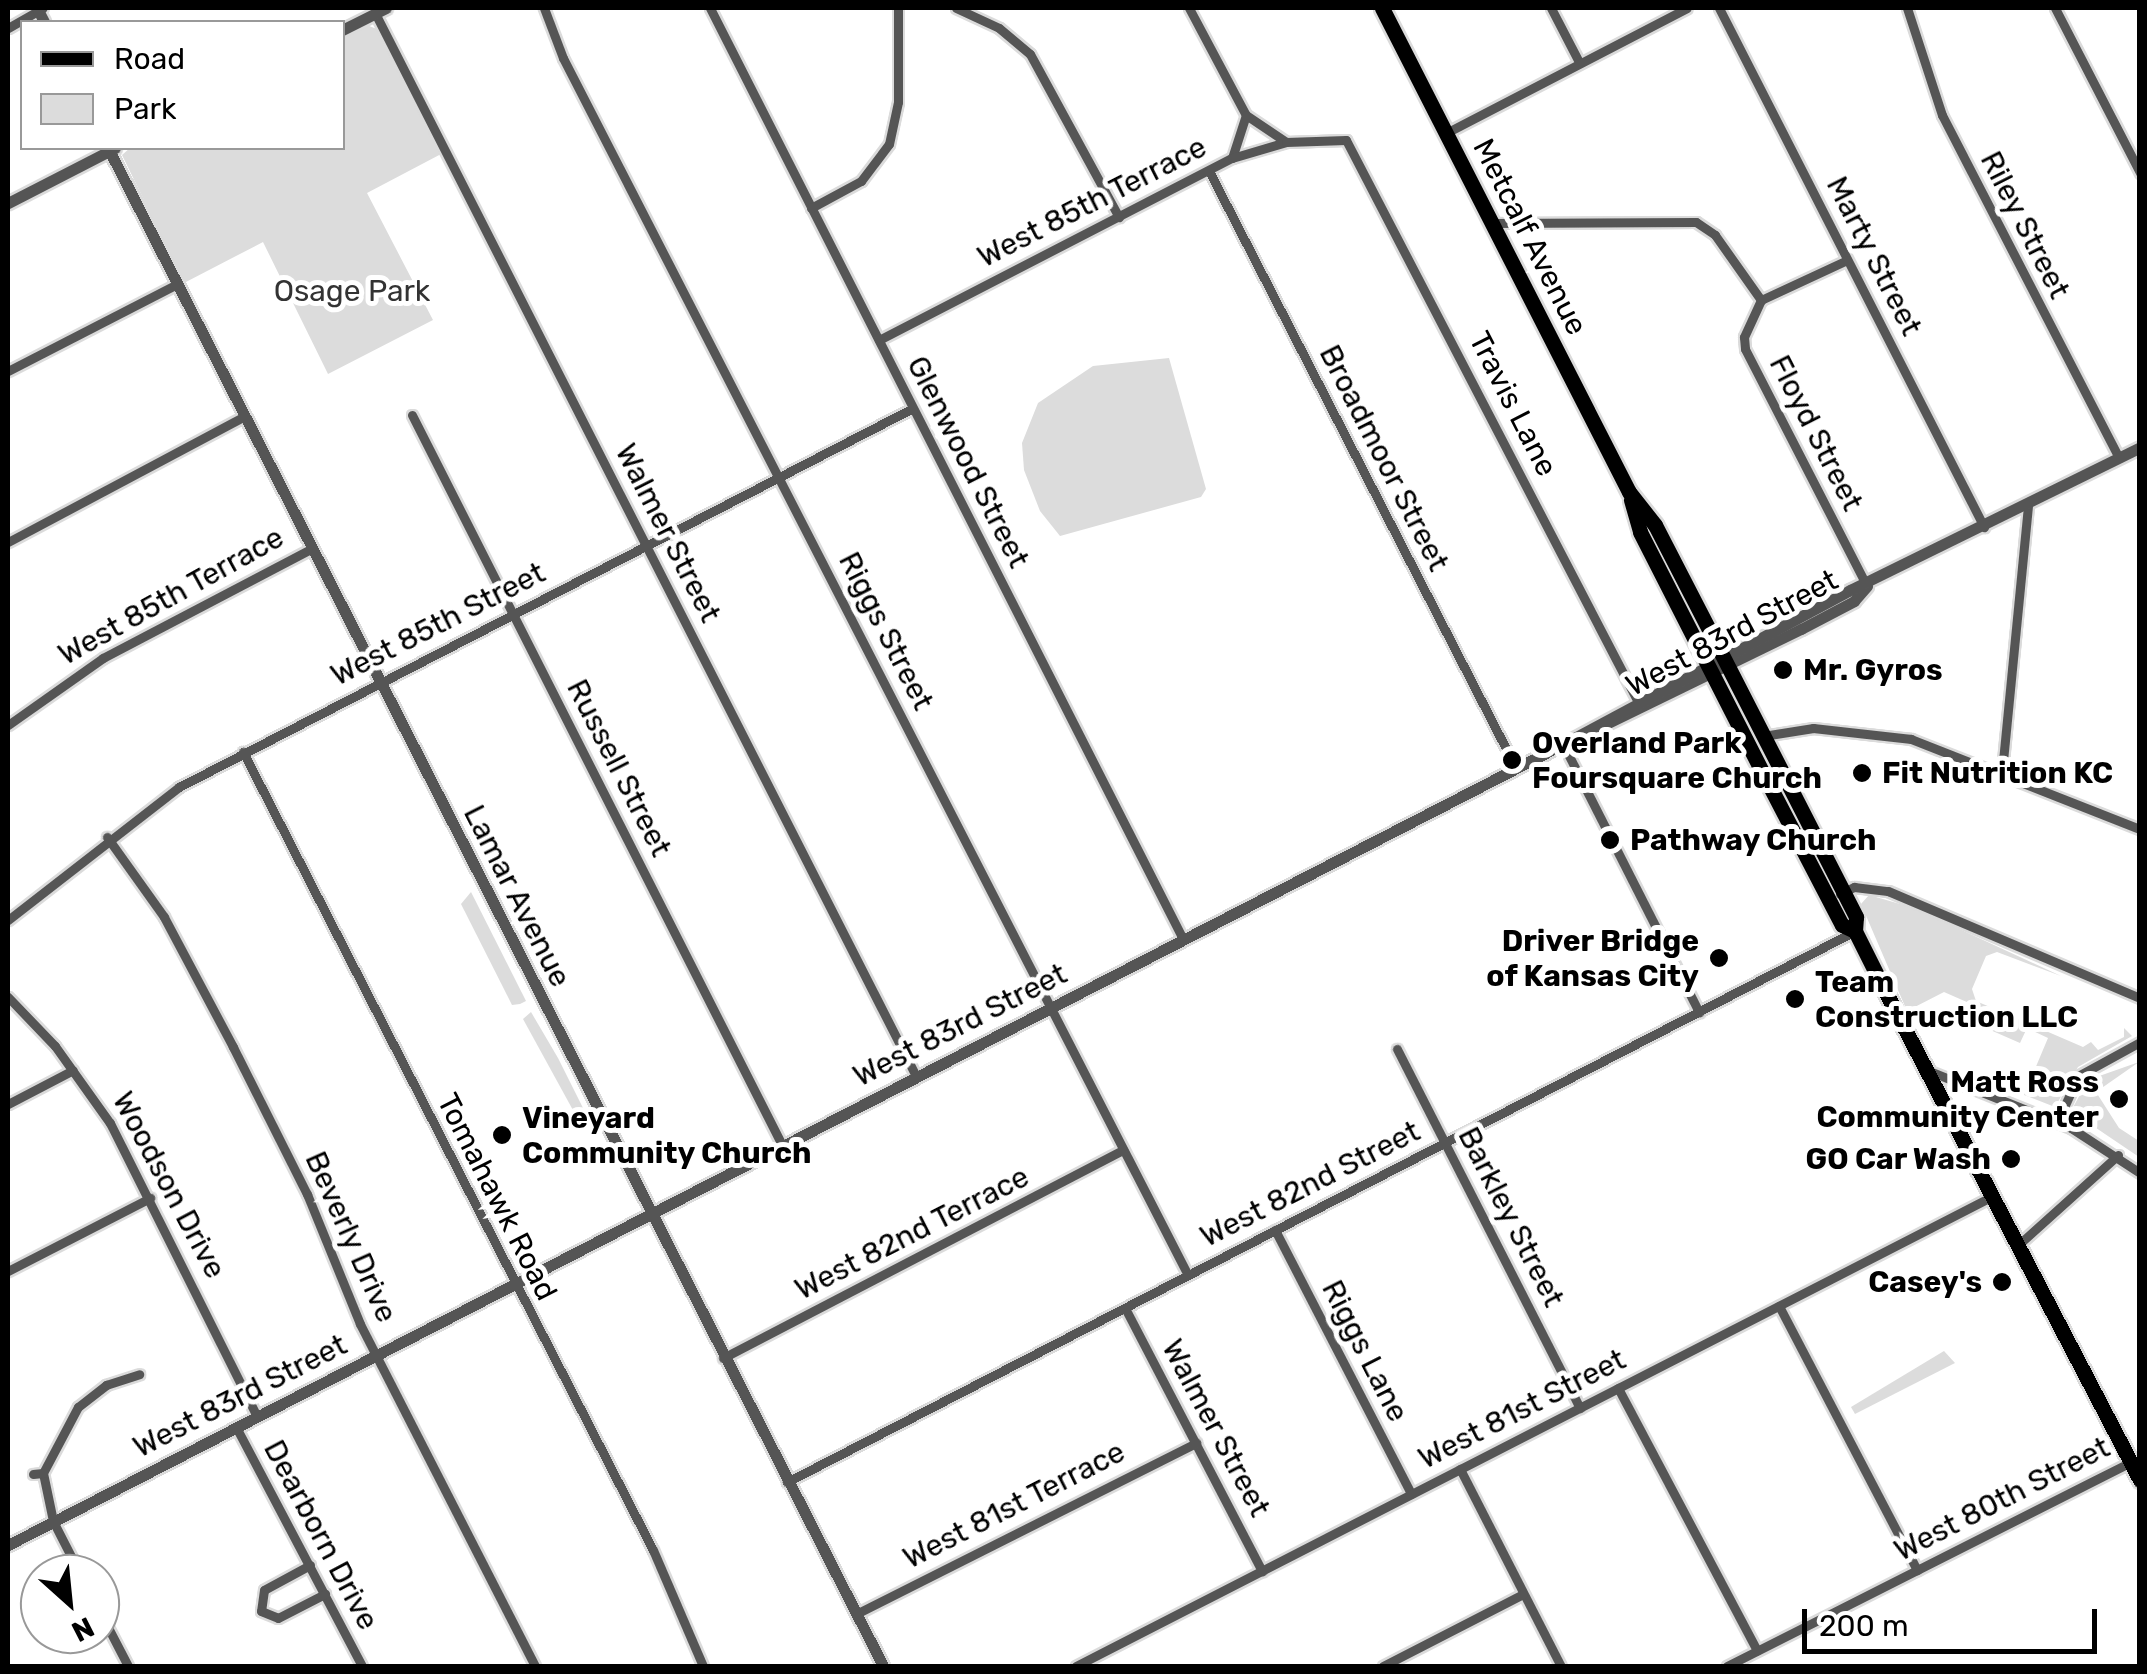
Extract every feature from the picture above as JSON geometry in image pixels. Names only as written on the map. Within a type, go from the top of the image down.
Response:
[{"type":"main road","name":"Metcalf Avenue","points":[[1382,8],[1629,492],[1655,525],[1762,736],[1836,896]]},
{"type":"main road","name":"Metcalf Avenue","points":[[1629,492],[1640,532],[1709,670],[1855,931],[2017,1246],[2135,1460],[2140,1480]]},
{"type":"street","name":"Riggs Street","points":[[544,8],[563,58],[1188,1275]]},
{"type":"street","name":"Glenwood Street","points":[[710,8],[1183,939]]},
{"type":"street","points":[[811,208],[861,181],[889,144],[898,102],[898,8]]},
{"type":"street","points":[[956,8],[999,28],[1030,54],[1119,216]]},
{"type":"street","points":[[1189,8],[1246,114],[1286,142]]},
{"type":"street","points":[[1551,8],[1578,62]]},
{"type":"street","points":[[1446,133],[1686,8]]},
{"type":"street","name":"Marty Street","points":[[1719,8],[1984,527]]},
{"type":"street","name":"Riley Street","points":[[1907,8],[1942,116],[2118,458]]},
{"type":"street","points":[[2055,8],[2140,173]]},
{"type":"street","points":[[345,28],[380,10]]},
{"type":"street","name":"Walmer Street","points":[[380,10],[916,1076]]},
{"type":"street","points":[[1232,158],[1246,114]]},
{"type":"street","name":"West 85th Terrace","points":[[879,340],[1232,158],[1286,142],[1337,138]]},
{"type":"street","name":"Travis Lane","points":[[1337,138],[1352,146],[1637,700]]},
{"type":"street","points":[[8,203],[109,150]]},
{"type":"street","name":"Lamar Avenue","points":[[111,150],[883,1666]]},
{"type":"street","name":"Broadmoor Street","points":[[1209,170],[1516,768]]},
{"type":"street","points":[[1492,224],[1696,222],[1715,235],[1761,300],[1847,260]]},
{"type":"street","points":[[8,372],[177,284]]},
{"type":"street","name":"Floyd Street","points":[[1761,300],[1744,337],[1746,349],[1867,586]]},
{"type":"street","name":"West 85th Street","points":[[8,920],[108,836],[243,752],[913,408]]},
{"type":"street","name":"Russell Street","points":[[412,415],[782,1145]]},
{"type":"street","points":[[8,542],[245,416]]},
{"type":"street","name":"West 83rd Street","points":[[8,1544],[1516,768],[1854,601],[1867,586],[2140,447]]},
{"type":"street","points":[[2002,771],[2028,504]]},
{"type":"street","name":"West 85th Terrace","points":[[8,725],[103,658],[312,548]]},
{"type":"street","name":"West 83rd Street","points":[[1563,744],[1637,700],[1709,670]]},
{"type":"street","points":[[1762,736],[1799,728],[1888,734],[2002,771],[2139,827]]},
{"type":"street","points":[[1563,744],[1698,1012]]},
{"type":"street","name":"Tomahawk Road","points":[[243,752],[654,1550],[703,1666]]},
{"type":"street","name":"Beverly Drive","points":[[108,836],[164,917],[200,984],[307,1194],[376,1354],[535,1666]]},
{"type":"street","points":[[1836,896],[1854,887],[1888,891],[2140,998]]},
{"type":"street","name":"West 82nd Street","points":[[787,1482],[1855,931]]},
{"type":"street","name":"Woodson Drive","points":[[8,997],[74,1070],[150,1198],[257,1416]]},
{"type":"street","points":[[2057,1122],[2078,1076],[2140,1042]]},
{"type":"street","name":"Barkley Street","points":[[1397,1049],[1580,1408]]},
{"type":"street","points":[[1924,1069],[2057,1122],[2118,1155],[2140,1173]]},
{"type":"street","points":[[8,1104],[74,1070]]},
{"type":"street","name":"West 82nd Terrace","points":[[723,1358],[1123,1150]]},
{"type":"street","points":[[2017,1246],[2118,1155]]},
{"type":"street","points":[[8,1272],[150,1198]]},
{"type":"street","name":"West 81st Street","points":[[1076,1666],[1992,1198]]},
{"type":"street","name":"Riggs Lane","points":[[1274,1230],[1411,1494]]},
{"type":"street","points":[[1779,1306],[1918,1570]]},
{"type":"street","name":"Walmer Street","points":[[1125,1308],[1262,1571]]},
{"type":"street","points":[[70,1554],[53,1521],[38,1474],[78,1407],[106,1385],[139,1374]]},
{"type":"street","points":[[1618,1388],[1758,1651]]},
{"type":"street","name":"Dearborn Drive","points":[[236,1427],[362,1666]]},
{"type":"street","name":"West 81st Terrace","points":[[856,1614],[1196,1443]]},
{"type":"street","name":"West 80th Street","points":[[1727,1666],[2135,1460]]},
{"type":"street","points":[[1460,1469],[1561,1666]]},
{"type":"street","points":[[310,1565],[264,1590],[260,1611],[278,1618],[325,1594]]},
{"type":"street","points":[[1383,1666],[1524,1594]]},
{"type":"green space","name":"Osage Park","points":[[367,25],[379,30],[443,153],[367,193],[433,320],[328,374],[263,242],[184,283],[122,155],[128,150],[345,150],[345,37]]},
{"type":"green space","points":[[1169,358],[1206,489],[1201,497],[1060,536],[1040,511],[1024,470],[1022,443],[1038,403],[1093,366]]},
{"type":"green space","points":[[471,892],[526,1001],[520,1004],[512,1005],[461,904]]},
{"type":"green space","points":[[1869,895],[1914,908],[2061,976],[1997,952],[1986,956],[1972,989],[1976,1001],[2083,1047],[2091,1042],[2098,1050],[2124,1037],[2124,1028],[2132,1036],[2078,1067],[2055,1107],[2024,1095],[2048,1038],[2027,1028],[2020,1043],[1988,1029],[1994,1014],[1944,992],[1907,1011],[1861,904]]},
{"type":"green space","points":[[531,1012],[593,1128],[574,1112],[523,1019]]},
{"type":"green space","points":[[2139,1062],[2096,1092],[2119,1128],[2139,1141],[2139,1157],[2071,1111],[2088,1080]]},
{"type":"green space","points":[[1944,1351],[1955,1363],[1855,1414],[1851,1407]]},
{"type":"place","name":"Mr. Gyros","points":[[1783,670]]},
{"type":"place","name":"Overland Park Foursquare Church","points":[[1512,760]]},
{"type":"place","name":"Fit Nutrition KC","points":[[1862,773]]},
{"type":"place","name":"Pathway Church","points":[[1610,840]]},
{"type":"place","name":"Driver Bridge of Kansas City","points":[[1719,958]]},
{"type":"place","name":"Team Construction LLC","points":[[1795,999]]},
{"type":"place","name":"Matt Ross Community Center","points":[[2119,1099]]},
{"type":"place","name":"Vineyard Community Church","points":[[502,1135]]},
{"type":"place","name":"GO Car Wash","points":[[2011,1159]]},
{"type":"place","name":"Casey's","points":[[2002,1282]]}]
